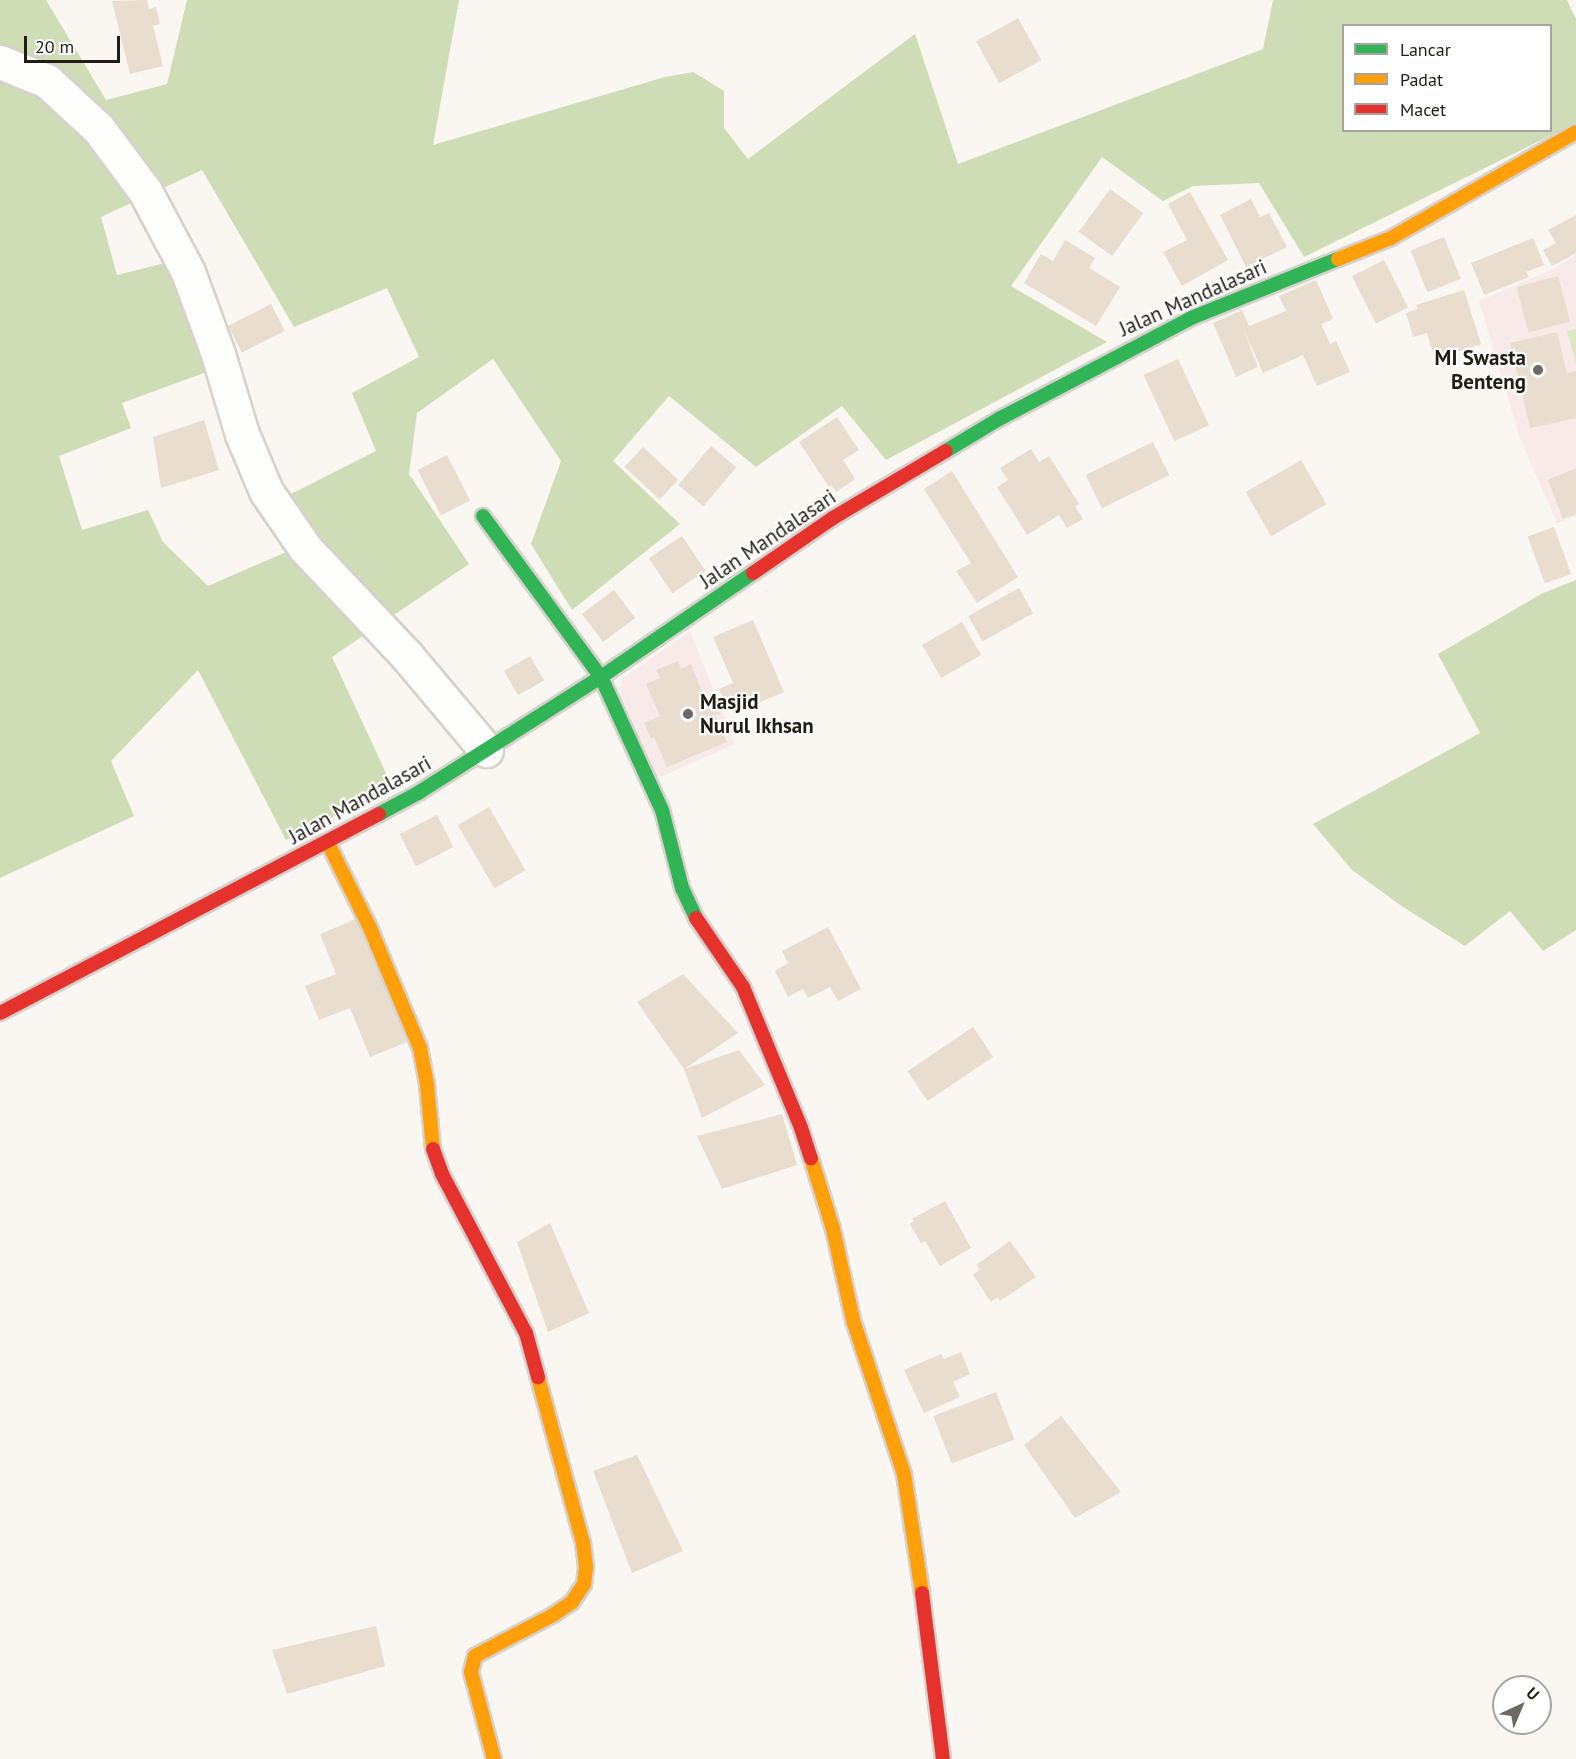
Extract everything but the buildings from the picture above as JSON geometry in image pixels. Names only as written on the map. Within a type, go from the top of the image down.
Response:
[{"type":"street","points":[[0,62],[47,81],[98,128],[145,192],[188,272],[218,354],[242,434],[266,491],[305,548],[407,656],[486,750]]},
{"type":"street","name":"Jalan Mandalasari","points":[[0,1013],[328,843],[418,793],[601,677],[833,518],[999,419],[1191,318],[1391,238],[1576,132]]},
{"type":"street","points":[[483,516],[601,677],[662,810],[682,888],[693,915],[743,987],[801,1128],[833,1229],[853,1320],[904,1474],[917,1554],[943,1759]]},
{"type":"street","points":[[328,843],[370,928],[420,1048],[427,1085],[431,1143],[442,1174],[526,1333],[583,1543],[586,1567],[585,1584],[572,1602],[553,1615],[486,1647],[475,1656],[471,1672],[494,1759]]},
{"type":"shaded area","name":"MI Swasta Benteng","points":[[1576,255],[1576,516],[1557,523],[1520,438],[1479,301],[1549,271]]},
{"type":"shaded area","points":[[690,631],[735,744],[656,779],[619,689],[622,679]]},
{"type":"green space","points":[[0,0],[46,0],[106,100],[167,84],[187,0],[459,0],[433,145],[665,77],[693,72],[724,91],[724,128],[748,159],[915,34],[958,164],[1263,49],[1273,0],[1567,0],[1576,19],[1576,123],[1304,257],[1259,183],[1193,186],[1163,201],[1102,157],[1011,286],[1107,342],[886,460],[842,406],[756,467],[669,396],[613,461],[680,524],[572,610],[531,544],[561,461],[493,359],[417,413],[409,474],[469,564],[332,657],[393,788],[286,840],[198,670],[111,761],[134,816],[0,878]],"holes":[[[202,170],[294,327],[387,288],[419,357],[352,393],[376,451],[287,496],[316,539],[208,586],[163,542],[148,510],[82,530],[59,456],[131,428],[122,403],[212,370],[165,263],[117,275],[101,217]]]},
{"type":"green space","points":[[1576,329],[1576,363],[1567,331]]},
{"type":"green space","points":[[1576,580],[1576,930],[1543,951],[1510,911],[1465,946],[1403,907],[1352,870],[1313,824],[1480,733],[1438,654],[1541,594]]},
{"type":"traffic: fast","points":[[946,451],[999,419],[1191,318],[1338,259]]},
{"type":"traffic: fast","points":[[483,516],[601,677],[662,810],[682,888],[696,918]]},
{"type":"traffic: fast","points":[[379,814],[418,793],[601,677],[753,573]]},
{"type":"traffic: slow","points":[[1338,259],[1391,238],[1576,132]]},
{"type":"traffic: slow","points":[[328,843],[370,928],[420,1048],[427,1085],[433,1149]]},
{"type":"traffic: slow","points":[[811,1158],[833,1229],[853,1320],[904,1474],[922,1593]]},
{"type":"traffic: slow","points":[[494,1759],[471,1672],[475,1656],[553,1615],[572,1602],[584,1584],[586,1567],[583,1543],[538,1377]]},
{"type":"traffic: jam","points":[[753,573],[833,518],[946,451]]},
{"type":"traffic: jam","points":[[0,1013],[379,814]]},
{"type":"traffic: jam","points":[[696,918],[743,987],[811,1158]]},
{"type":"traffic: jam","points":[[433,1149],[442,1174],[526,1333],[538,1377]]},
{"type":"traffic: jam","points":[[922,1593],[943,1759]]},
{"type":"place","name":"MI Swasta Benteng","points":[[1538,370]]},
{"type":"place","name":"Masjid Nurul Ikhsan","points":[[688,714]]}]
